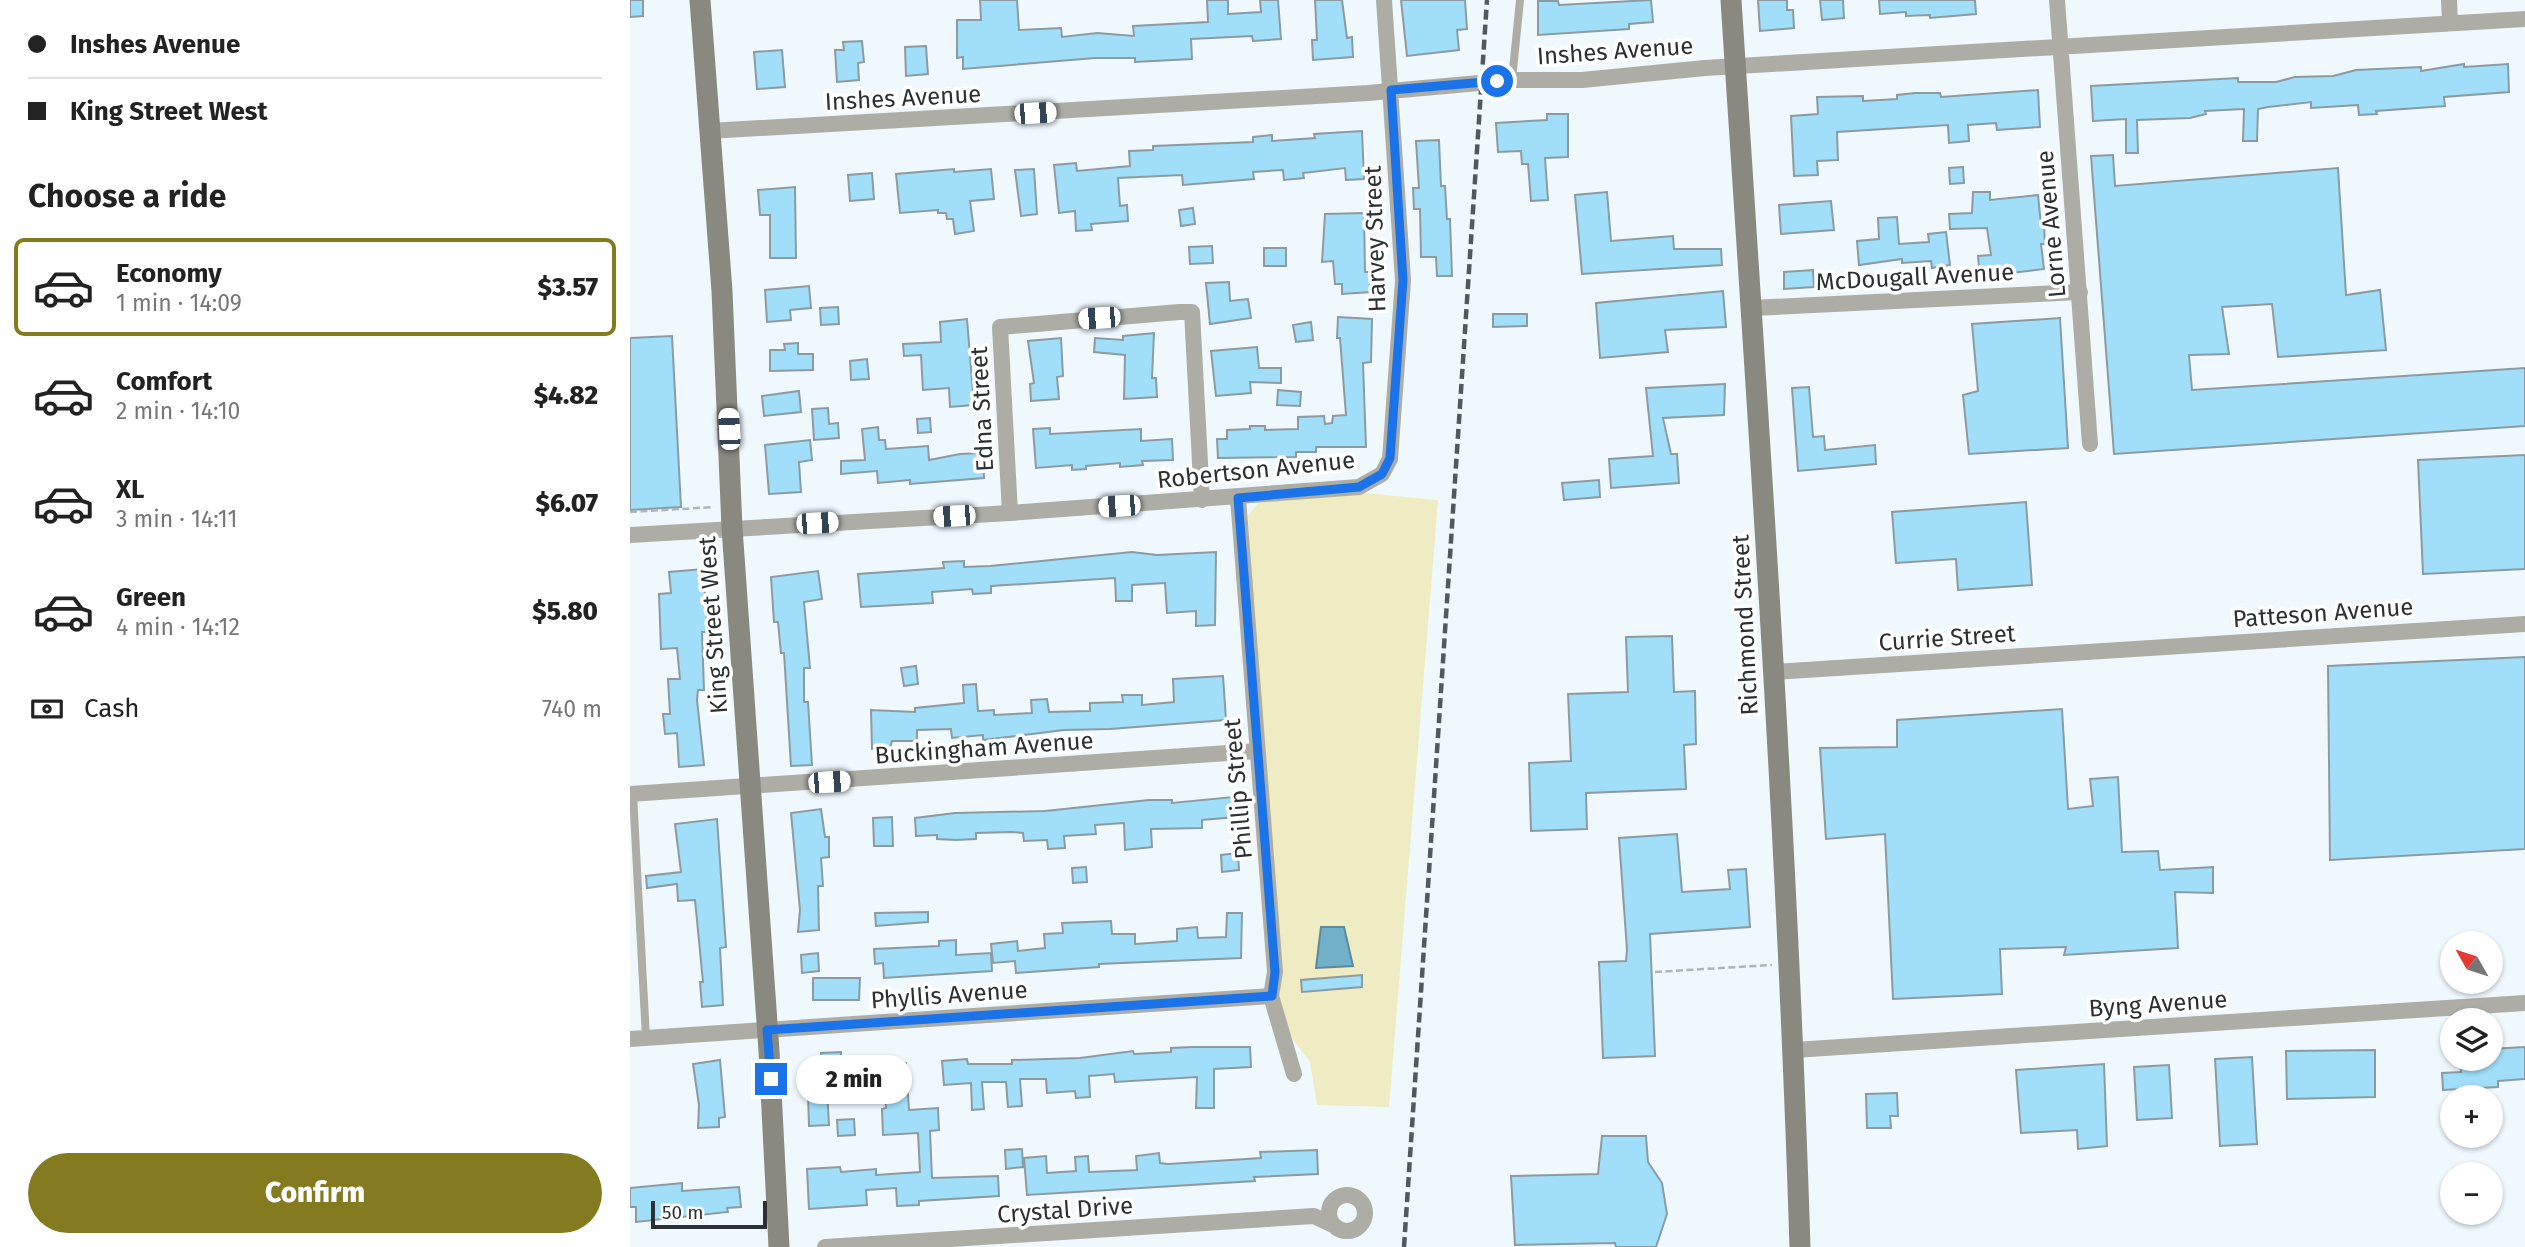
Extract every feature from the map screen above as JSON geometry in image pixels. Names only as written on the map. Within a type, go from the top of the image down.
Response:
[{"type":"street","name":"King Street West","points":[[700,0],[722,291],[732,528],[767,1030],[779,1247]]},
{"type":"street","name":"Harvey Street","points":[[1382,474],[1390,458],[1403,280],[1384,0]]},
{"type":"street","name":"Richmond Street","points":[[1731,0],[1774,672],[1794,1050],[1800,1247]]},
{"type":"street","name":"Lorne Avenue","points":[[2057,0],[2090,444]]},
{"type":"street","points":[[2449,0],[2450,23]]},
{"type":"street","name":"Inshes Avenue","points":[[709,131],[2525,19]]},
{"type":"street","name":"McDougall Avenue","points":[[1752,308],[2080,292]]},
{"type":"street","name":"Edna Street","points":[[1010,513],[1000,327],[1192,312],[1202,500]]},
{"type":"street","name":"Robertson Avenue","points":[[630,536],[1238,498],[1359,487],[1382,474]]},
{"type":"street","name":"Phillip Street","points":[[1238,498],[1275,972],[1272,996],[1294,1074]]},
{"type":"street","name":"Patteson Avenue","points":[[2124,648],[2525,624]]},
{"type":"street","name":"Currie Street","points":[[1774,672],[2124,648]]},
{"type":"street","name":"Buckingham Avenue","points":[[631,794],[1257,751]]},
{"type":"street","name":"Phyllis Avenue","points":[[638,1038],[1272,996]]},
{"type":"street","name":"Byng Avenue","points":[[1794,1050],[2525,1003]]},
{"type":"street","points":[[1309,1217],[1333,1200],[1342,1195],[1356,1196],[1363,1202],[1366,1212],[1361,1225],[1353,1230],[1335,1226],[1329,1214],[1333,1200]]},
{"type":"street","name":"Crystal Drive","points":[[825,1247],[1309,1217],[1318,1217],[1335,1226]]},
{"type":"lane","points":[[1513,80],[1520,0]]},
{"type":"lane","points":[[631,794],[638,1038]]},
{"type":"path","points":[[630,512],[717,506]]},
{"type":"path","points":[[1655,972],[1772,965]]},
{"type":"shaded area","points":[[1364,493],[1438,500],[1389,1107],[1317,1105],[1310,1062],[1285,1029],[1278,1005],[1248,516],[1259,502]]},
{"type":"water","points":[[1321,927],[1344,927],[1353,966],[1316,968]]},
{"type":"building","points":[[630,0],[643,0],[643,16],[630,17]]},
{"type":"building","points":[[980,0],[1017,0],[1019,30],[1061,28],[1062,37],[1097,33],[1134,36],[1133,26],[1208,22],[1207,0],[1228,0],[1228,14],[1261,12],[1260,0],[1278,0],[1281,39],[1253,41],[1252,36],[1191,39],[1192,59],[1135,62],[1135,58],[1095,58],[963,69],[963,57],[957,58],[957,20],[981,20]]},
{"type":"building","points":[[1315,0],[1342,0],[1347,38],[1352,37],[1353,57],[1313,60],[1312,40],[1317,40]]},
{"type":"building","points":[[1401,0],[1465,0],[1467,29],[1457,30],[1459,50],[1407,56]]},
{"type":"building","points":[[1651,0],[1653,22],[1629,24],[1629,29],[1538,35],[1538,1],[1558,1],[1559,5]]},
{"type":"building","points":[[1758,0],[1787,0],[1787,10],[1793,10],[1794,28],[1760,31]]},
{"type":"building","points":[[1820,0],[1843,0],[1844,18],[1822,20]]},
{"type":"building","points":[[1879,0],[1975,0],[1976,14],[1930,18],[1930,15],[1906,16],[1906,12],[1880,14]]},
{"type":"building","points":[[862,41],[864,62],[858,63],[859,80],[837,82],[835,50],[844,50],[843,42]]},
{"type":"building","points":[[926,46],[928,74],[906,76],[905,47]]},
{"type":"building","points":[[782,50],[785,87],[757,89],[754,52]]},
{"type":"building","points":[[2464,64],[2464,67],[2508,64],[2509,92],[2444,97],[2445,106],[2376,111],[2377,114],[2359,115],[2358,105],[2311,108],[2311,102],[2268,107],[2258,109],[2257,141],[2243,141],[2244,109],[2205,111],[2206,114],[2190,118],[2137,120],[2138,153],[2126,153],[2126,119],[2093,121],[2091,86],[2238,78],[2238,82],[2276,82],[2295,77],[2333,76],[2356,70],[2421,67],[2421,71]]},
{"type":"building","points":[[2038,90],[2040,127],[1997,130],[1996,123],[1968,125],[1969,141],[1949,143],[1948,125],[1837,132],[1838,160],[1817,161],[1818,175],[1794,176],[1791,116],[1818,114],[1817,97],[1863,96],[1863,101],[1897,99],[1897,95],[1915,93],[1940,93],[1941,97]]},
{"type":"building","points":[[1547,114],[1568,114],[1568,157],[1545,158],[1548,200],[1531,201],[1528,164],[1522,164],[1521,151],[1498,152],[1496,123],[1547,120]]},
{"type":"building","points":[[1362,131],[1364,179],[1346,180],[1345,168],[1303,173],[1304,178],[1284,180],[1283,170],[1253,172],[1254,179],[1183,185],[1182,175],[1118,178],[1120,206],[1127,205],[1128,221],[1091,224],[1092,230],[1076,231],[1075,211],[1059,213],[1054,165],[1076,163],[1077,171],[1130,166],[1129,151],[1153,150],[1153,146],[1253,142],[1253,137],[1272,135],[1272,141],[1315,138],[1314,134]]},
{"type":"building","points":[[1439,140],[1441,186],[1445,186],[1447,219],[1450,219],[1452,276],[1437,276],[1436,257],[1421,257],[1420,209],[1414,209],[1413,188],[1419,188],[1416,141]]},
{"type":"building","points":[[2113,155],[2115,186],[2338,168],[2346,295],[2380,290],[2386,350],[2278,357],[2272,304],[2222,307],[2229,354],[2189,355],[2192,390],[2525,368],[2525,426],[2114,454],[2091,156]]},
{"type":"building","points":[[1963,167],[1964,183],[1950,184],[1949,168]]},
{"type":"building","points":[[954,169],[954,172],[991,169],[994,199],[970,201],[974,231],[955,234],[953,219],[947,219],[946,213],[938,213],[938,210],[900,213],[896,174]]},
{"type":"building","points":[[1034,169],[1037,214],[1021,216],[1015,170]]},
{"type":"building","points":[[872,173],[874,199],[850,201],[848,175]]},
{"type":"building","points":[[795,187],[796,258],[770,258],[770,215],[760,215],[758,190]]},
{"type":"building","points":[[1607,192],[1611,241],[1673,236],[1674,249],[1721,249],[1722,265],[1582,274],[1575,195]]},
{"type":"building","points":[[1973,192],[1990,192],[1990,200],[2038,195],[2041,225],[2044,225],[2045,244],[2041,244],[2044,269],[1980,277],[1978,256],[1991,255],[1987,228],[1950,229],[1949,214],[1972,213]]},
{"type":"building","points":[[1831,201],[1834,230],[1781,234],[1779,205]]},
{"type":"building","points":[[1193,208],[1195,224],[1181,226],[1179,210]]},
{"type":"building","points":[[1364,213],[1365,272],[1369,272],[1371,292],[1342,294],[1342,284],[1335,284],[1333,261],[1322,262],[1325,214]]},
{"type":"building","points":[[1897,217],[1899,244],[1929,242],[1928,234],[1946,232],[1950,265],[1932,268],[1931,261],[1902,263],[1902,259],[1859,265],[1857,241],[1879,239],[1878,218]]},
{"type":"building","points":[[1212,246],[1213,263],[1190,264],[1189,247]]},
{"type":"building","points":[[1264,248],[1286,248],[1286,266],[1264,266]]},
{"type":"building","points":[[1813,270],[1814,287],[1784,289],[1784,272]]},
{"type":"building","points":[[1229,282],[1230,301],[1248,299],[1251,318],[1210,324],[1206,283]]},
{"type":"building","points":[[809,286],[811,308],[790,310],[791,320],[767,322],[765,290]]},
{"type":"building","points":[[1723,291],[1726,327],[1665,330],[1668,352],[1600,358],[1596,303]]},
{"type":"building","points":[[838,307],[839,324],[821,325],[820,308]]},
{"type":"building","points":[[1493,314],[1527,314],[1527,326],[1493,327]]},
{"type":"building","points":[[1338,317],[1372,319],[1371,362],[1363,363],[1366,447],[1316,447],[1316,452],[1296,452],[1296,457],[1218,458],[1217,439],[1227,439],[1227,430],[1250,429],[1250,426],[1265,426],[1265,430],[1298,429],[1298,417],[1324,416],[1325,424],[1332,423],[1333,416],[1346,415],[1340,338],[1337,338]]},
{"type":"building","points":[[2060,318],[2068,448],[1969,454],[1963,395],[1978,391],[1972,324]]},
{"type":"building","points":[[967,319],[974,405],[950,407],[949,388],[923,390],[921,355],[904,356],[903,344],[941,342],[940,322]]},
{"type":"building","points":[[1311,322],[1313,340],[1296,342],[1293,325]]},
{"type":"building","points":[[1154,333],[1152,378],[1156,378],[1157,397],[1124,399],[1125,355],[1094,352],[1095,338],[1123,340],[1123,336]]},
{"type":"building","points":[[672,336],[681,507],[630,510],[630,338]]},
{"type":"building","points":[[1061,338],[1063,376],[1057,377],[1059,399],[1031,401],[1030,384],[1034,383],[1028,341]]},
{"type":"building","points":[[798,343],[798,354],[813,354],[813,370],[770,371],[770,350],[785,350],[784,344]]},
{"type":"building","points":[[1257,347],[1259,368],[1281,368],[1281,383],[1250,382],[1251,393],[1216,396],[1211,351]]},
{"type":"building","points":[[867,359],[869,379],[851,380],[850,361]]},
{"type":"building","points":[[1725,384],[1724,415],[1663,418],[1671,454],[1677,454],[1679,483],[1611,488],[1609,459],[1653,456],[1646,388]]},
{"type":"building","points":[[1809,387],[1813,437],[1824,436],[1825,450],[1875,445],[1876,464],[1798,471],[1792,388]]},
{"type":"building","points":[[1278,390],[1301,392],[1300,406],[1277,405]]},
{"type":"building","points":[[799,391],[801,412],[764,416],[762,396]]},
{"type":"building","points":[[828,408],[829,424],[838,423],[839,438],[814,440],[812,409]]},
{"type":"building","points":[[930,418],[931,432],[918,433],[917,419]]},
{"type":"building","points":[[878,427],[879,440],[885,440],[886,449],[928,446],[929,460],[983,453],[984,478],[910,484],[910,480],[878,483],[877,471],[841,474],[841,461],[865,460],[862,429]]},
{"type":"building","points":[[1050,428],[1050,434],[1141,429],[1141,441],[1172,439],[1173,460],[1142,461],[1143,465],[1120,467],[1120,463],[1086,466],[1086,469],[1072,470],[1072,465],[1036,468],[1033,429]]},
{"type":"building","points":[[810,440],[812,460],[799,462],[801,492],[769,494],[765,445]]},
{"type":"building","points":[[2525,455],[2525,569],[2423,574],[2418,460]]},
{"type":"building","points":[[1599,480],[1600,497],[1564,500],[1562,483]]},
{"type":"building","points":[[2026,502],[2032,585],[1958,590],[1956,559],[1896,563],[1892,512]]},
{"type":"building","points":[[1132,552],[1157,555],[1216,552],[1215,625],[1196,626],[1196,611],[1167,613],[1165,583],[1132,585],[1132,601],[1116,601],[1115,578],[991,586],[991,593],[973,594],[972,589],[932,592],[933,603],[861,607],[858,574],[944,568],[943,562],[964,561],[964,567],[990,566]]},
{"type":"building","points":[[703,569],[708,632],[702,632],[704,690],[698,690],[697,700],[704,765],[679,767],[677,733],[665,734],[663,714],[670,714],[668,679],[680,679],[677,648],[661,649],[659,594],[671,593],[669,572]]},
{"type":"building","points":[[818,571],[822,599],[804,602],[810,668],[804,668],[804,702],[808,702],[812,765],[791,766],[784,653],[781,653],[778,622],[774,622],[771,577]]},
{"type":"building","points":[[1672,636],[1674,692],[1695,691],[1696,744],[1684,745],[1686,789],[1586,793],[1587,829],[1531,831],[1529,763],[1571,761],[1568,694],[1628,692],[1626,637]]},
{"type":"building","points":[[2525,657],[2525,849],[2330,860],[2328,666]]},
{"type":"building","points":[[916,666],[918,684],[904,686],[901,668]]},
{"type":"building","points":[[1223,676],[1226,720],[1064,730],[983,740],[983,735],[952,738],[951,729],[917,730],[917,741],[892,741],[890,748],[872,749],[871,710],[915,712],[915,708],[964,703],[963,685],[976,684],[978,711],[994,710],[994,715],[1032,713],[1031,700],[1047,699],[1049,712],[1090,711],[1090,703],[1123,702],[1122,695],[1142,695],[1142,705],[1174,702],[1173,679]]},
{"type":"building","points":[[2062,709],[2068,809],[2093,806],[2090,779],[2118,777],[2122,852],[2158,851],[2160,870],[2213,867],[2213,893],[2175,892],[2178,948],[2064,955],[2066,947],[2000,949],[2002,994],[1893,999],[1885,834],[1826,839],[1820,748],[1897,747],[1897,720]]},
{"type":"building","points":[[1233,797],[1235,817],[1202,820],[1202,828],[1151,829],[1152,847],[1125,850],[1124,823],[1095,825],[1096,834],[1064,836],[1065,848],[1048,849],[1047,840],[1024,841],[1023,833],[1012,832],[976,833],[976,839],[956,840],[937,839],[937,835],[916,836],[915,818],[955,813],[1045,811],[1149,800],[1172,800],[1172,803]]},
{"type":"building","points":[[821,809],[825,837],[829,837],[829,857],[821,858],[823,886],[818,886],[819,930],[798,932],[800,910],[791,813]]},
{"type":"building","points":[[892,817],[893,846],[874,846],[873,818]]},
{"type":"building","points":[[717,819],[726,947],[720,948],[723,1005],[702,1007],[700,982],[703,982],[695,900],[678,901],[677,884],[647,888],[646,876],[681,872],[675,824]]},
{"type":"building","points":[[1677,834],[1682,892],[1730,889],[1728,870],[1746,869],[1750,927],[1650,934],[1655,1056],[1603,1058],[1599,962],[1626,961],[1627,950],[1619,838]]},
{"type":"building","points":[[1238,853],[1239,870],[1222,872],[1221,855]]},
{"type":"building","points":[[1086,867],[1087,882],[1073,883],[1072,868]]},
{"type":"building","points":[[928,912],[928,922],[876,926],[875,913]]},
{"type":"building","points":[[1227,913],[1242,913],[1241,958],[1099,964],[1099,967],[1016,973],[1015,961],[993,963],[991,944],[1017,941],[1018,951],[1045,948],[1044,934],[1063,933],[1062,923],[1111,921],[1112,934],[1135,934],[1135,944],[1177,941],[1177,929],[1197,927],[1198,938],[1226,937]]},
{"type":"building","points":[[956,940],[956,955],[991,953],[992,971],[884,978],[883,963],[875,964],[874,949],[939,946],[939,941]]},
{"type":"building","points":[[818,953],[819,971],[802,973],[801,955]]},
{"type":"building","points":[[1362,975],[1362,987],[1302,992],[1301,980]]},
{"type":"building","points":[[813,978],[860,978],[859,1000],[813,1000]]},
{"type":"building","points":[[1250,1047],[1251,1067],[1214,1069],[1214,1108],[1196,1108],[1197,1077],[1115,1082],[1114,1074],[1089,1076],[1090,1097],[1076,1098],[1075,1091],[1047,1093],[1046,1079],[1020,1079],[1022,1106],[1008,1107],[1006,1082],[982,1082],[984,1109],[972,1110],[971,1083],[944,1085],[942,1061],[967,1059],[968,1064],[1012,1064],[1012,1060],[1080,1058],[1133,1051],[1134,1054],[1171,1052],[1171,1048]]},
{"type":"building","points":[[2525,1047],[2525,1079],[2498,1081],[2498,1085],[2443,1085],[2442,1073],[2503,1071],[2503,1048]]},
{"type":"building","points":[[2375,1050],[2375,1097],[2287,1099],[2286,1051]]},
{"type":"building","points":[[841,1052],[840,1088],[827,1089],[829,1125],[809,1126],[807,1063],[822,1062],[821,1053]]},
{"type":"building","points":[[2252,1057],[2257,1144],[2220,1146],[2215,1059]]},
{"type":"building","points":[[720,1060],[725,1117],[719,1118],[719,1127],[698,1128],[699,1105],[693,1064]]},
{"type":"building","points":[[906,1063],[909,1110],[938,1108],[939,1130],[930,1131],[932,1178],[998,1176],[999,1196],[919,1201],[919,1205],[897,1206],[896,1188],[866,1190],[867,1205],[809,1209],[807,1169],[840,1167],[841,1172],[876,1169],[876,1175],[920,1172],[918,1133],[883,1135],[882,1109],[886,1108],[883,1065]]},
{"type":"building","points":[[2104,1064],[2107,1146],[2078,1149],[2077,1130],[2021,1133],[2016,1070]]},
{"type":"building","points":[[2169,1065],[2172,1118],[2137,1120],[2134,1067]]},
{"type":"building","points":[[1897,1093],[1898,1116],[1890,1116],[1891,1128],[1867,1128],[1866,1094]]},
{"type":"building","points":[[854,1119],[855,1135],[838,1136],[837,1120]]},
{"type":"building","points":[[1602,1136],[1646,1136],[1648,1162],[1662,1183],[1667,1214],[1656,1247],[1616,1247],[1615,1243],[1515,1245],[1511,1176],[1598,1174]]},
{"type":"building","points":[[1022,1149],[1023,1167],[1006,1169],[1005,1150]]},
{"type":"building","points":[[1317,1150],[1318,1174],[1254,1177],[1255,1181],[1027,1195],[1024,1158],[1046,1156],[1047,1173],[1076,1171],[1075,1157],[1088,1156],[1089,1172],[1137,1170],[1136,1156],[1159,1153],[1160,1163],[1168,1164],[1261,1158],[1260,1152]]},
{"type":"building","points":[[682,1183],[682,1191],[739,1187],[741,1207],[727,1208],[728,1212],[636,1222],[636,1207],[630,1207],[630,1188]]},
{"type":"railway","points":[[1404,1247],[1487,0]]},
{"type":"route","points":[[771,1079],[767,1030],[1272,996],[1275,972],[1238,498],[1359,487],[1382,474],[1390,458],[1403,280],[1391,90],[1497,81]]}]
